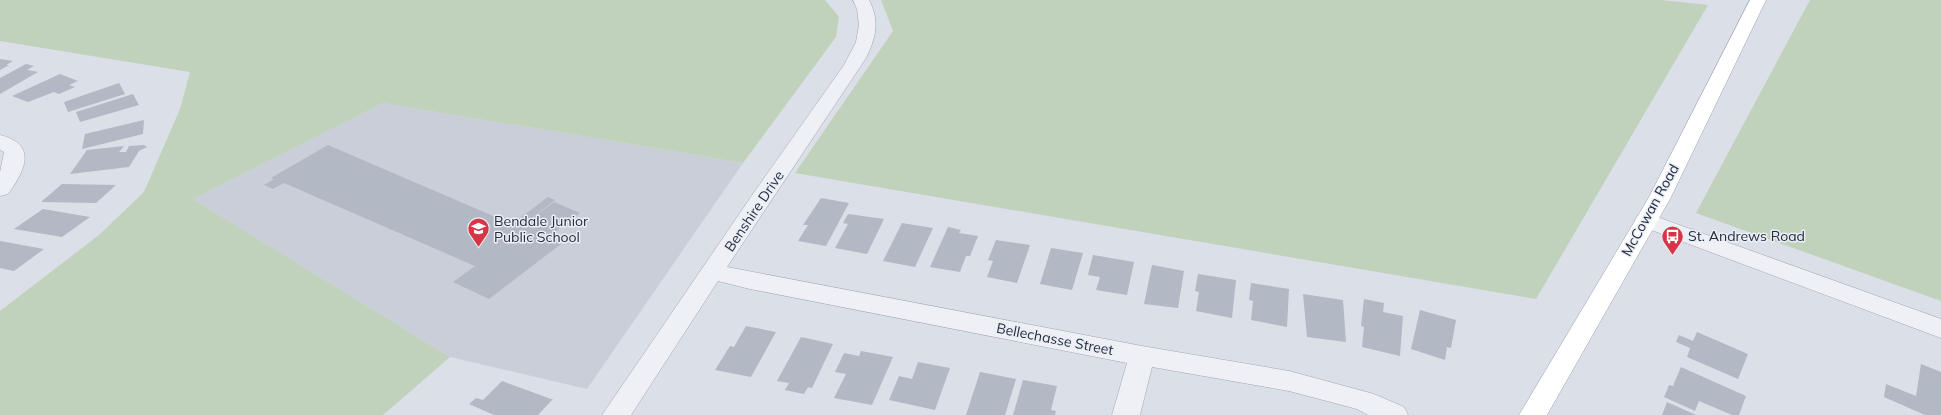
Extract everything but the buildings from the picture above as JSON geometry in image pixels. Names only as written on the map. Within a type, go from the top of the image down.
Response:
[{"type":"main road","name":"McCowan Road","points":[[1533,415],[1659,199],[1758,0]]},
{"type":"street","name":"Benshire Drive","points":[[616,415],[860,53],[866,39],[868,20],[861,0]]},
{"type":"street","points":[[0,141],[14,150],[15,162],[11,172],[0,189]]},
{"type":"street","points":[[1646,220],[1941,329]]},
{"type":"street","name":"Bellechasse Street","points":[[713,272],[750,281],[1142,356],[1296,383],[1364,400],[1394,415]]},
{"type":"street","points":[[1126,415],[1142,356]]},
{"type":"shaded area","name":"Bendale Junior Public School","points":[[383,103],[743,163],[587,389],[450,357],[193,199]]},
{"type":"green space","points":[[0,0],[825,0],[839,17],[836,37],[743,163],[383,103],[193,199],[450,357],[383,415],[0,415],[0,311],[99,235],[144,192],[180,109],[190,72],[0,41]]},
{"type":"green space","points":[[881,0],[1661,0],[1708,5],[1536,299],[795,173],[893,31]]},
{"type":"green space","points":[[1810,0],[1941,0],[1941,301],[1696,213]]},
{"type":"place","name":"Bendale Junior Public School","points":[[479,248]]},
{"type":"place","name":"St. Andrews Road","points":[[1672,256]]}]
